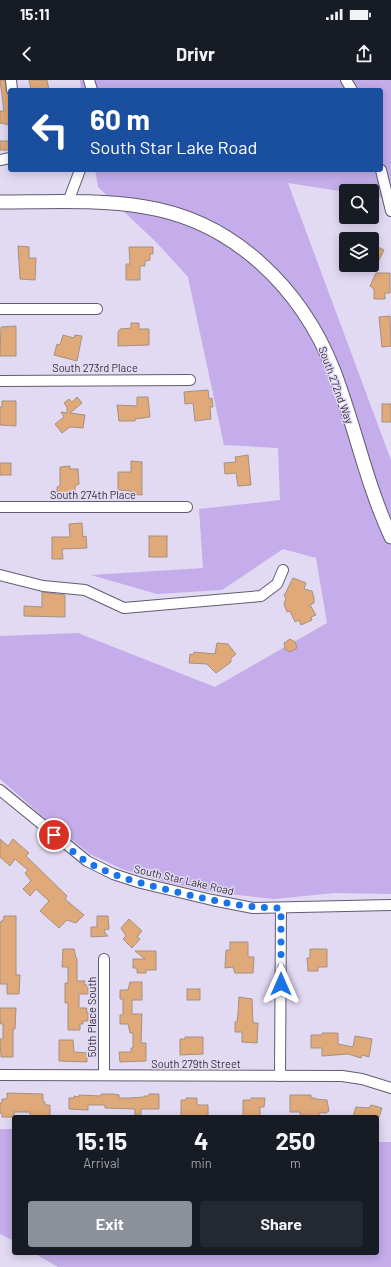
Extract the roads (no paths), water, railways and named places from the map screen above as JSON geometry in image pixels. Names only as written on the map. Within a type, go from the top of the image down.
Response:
[{"type":"main road","name":"South 272nd Way","points":[[0,202],[122,204],[168,212],[194,221],[217,232],[242,248],[266,267],[280,282],[304,313],[325,351],[341,392],[370,483],[391,536]]},
{"type":"street","points":[[68,202],[79,172]]},
{"type":"street","points":[[381,172],[391,211]]},
{"type":"street","points":[[0,309],[97,309]]},
{"type":"street","name":"South 273rd Place","points":[[0,381],[190,380]]},
{"type":"street","name":"South 274th Place","points":[[0,507],[187,507]]},
{"type":"street","points":[[0,575],[44,586],[85,590],[124,608],[262,596],[276,584],[284,570]]},
{"type":"street","name":"South Star Lake Road","points":[[0,790],[87,861],[113,874],[141,883],[253,908],[391,905]]},
{"type":"street","points":[[280,1076],[281,908]]},
{"type":"street","name":"50th Place South","points":[[104,959],[104,1075]]},
{"type":"street","name":"South 279th Street","points":[[0,1075],[342,1076],[362,1079],[391,1088]]}]
